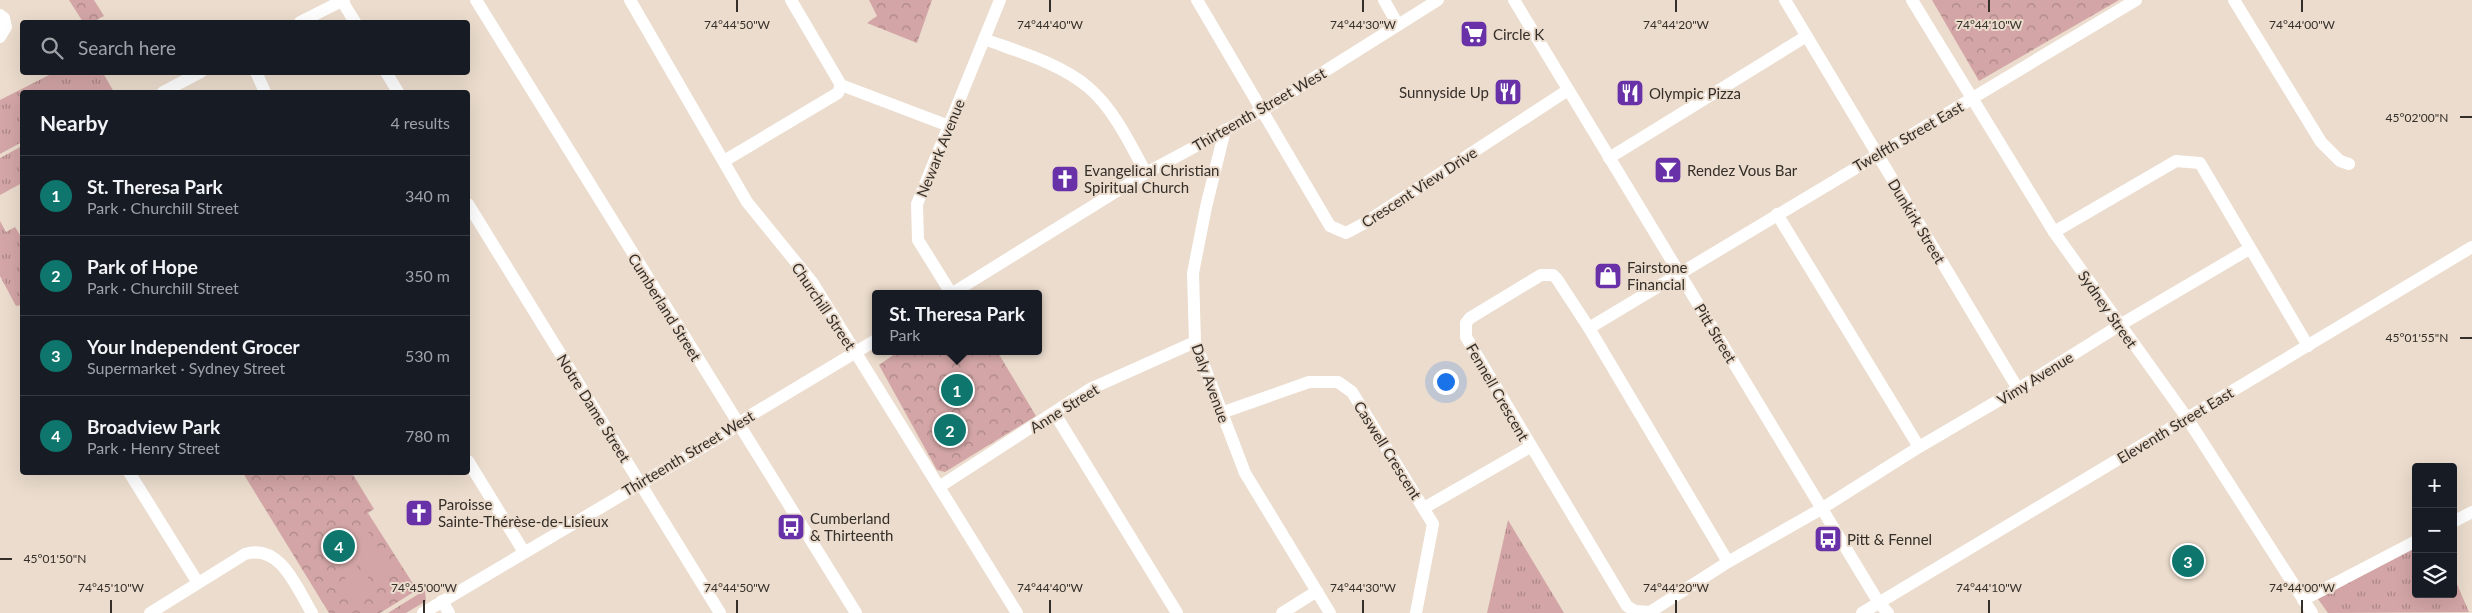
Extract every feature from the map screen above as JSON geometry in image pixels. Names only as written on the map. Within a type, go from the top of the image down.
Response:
[{"type":"street","points":[[304,20],[343,0],[354,20]]},
{"type":"street","name":"Cumberland Street","points":[[476,0],[856,613]]},
{"type":"street","name":"Churchill Street","points":[[630,0],[747,202],[812,282],[1017,613]]},
{"type":"street","points":[[791,0],[841,85],[949,126]]},
{"type":"street","name":"Newark Avenue","points":[[949,290],[918,240],[917,204],[1000,0]]},
{"type":"street","points":[[1197,0],[1263,110]]},
{"type":"street","points":[[1384,0],[1398,25]]},
{"type":"street","name":"Thirteenth Street West","points":[[957,290],[1146,173],[1263,110],[1438,0]]},
{"type":"street","name":"Pitt Street","points":[[1514,0],[1821,509],[1879,603],[1888,613]]},
{"type":"street","name":"Dunkirk Street","points":[[1785,0],[1805,37],[2018,389]]},
{"type":"street","name":"Sydney Street","points":[[1912,0],[2054,232],[2187,418],[2312,613]]},
{"type":"street","name":"Twelfth Street East","points":[[1589,328],[1679,272],[2136,0]]},
{"type":"street","points":[[2234,0],[2321,142],[2340,161],[2349,164]]},
{"type":"street","points":[[0,15],[4,18],[6,27],[0,37]]},
{"type":"street","points":[[1609,158],[1805,37]]},
{"type":"street","points":[[984,39],[1052,65],[1088,87],[1103,102],[1146,173]]},
{"type":"street","points":[[167,90],[195,75]]},
{"type":"street","points":[[257,75],[264,90]]},
{"type":"street","points":[[388,75],[397,90]]},
{"type":"street","points":[[724,161],[838,93],[841,85]]},
{"type":"street","name":"Crescent View Drive","points":[[1263,110],[1330,226],[1346,232],[1363,224],[1568,90]]},
{"type":"street","name":"Daly Avenue","points":[[1225,130],[1206,207],[1193,273],[1195,342],[1245,473],[1330,613]]},
{"type":"street","points":[[2054,232],[2176,161],[2200,163],[2249,249],[2308,346]]},
{"type":"street","name":"Notre Dame Street","points":[[470,207],[720,613]]},
{"type":"street","points":[[1777,214],[1919,447]]},
{"type":"street","name":"Eleventh Street East","points":[[1862,613],[2472,247]]},
{"type":"street","name":"Vimy Avenue","points":[[1821,509],[1919,447],[2249,249]]},
{"type":"street","name":"Fennell Crescent","points":[[1728,562],[1589,328],[1557,279],[1546,274],[1470,318],[1466,324],[1466,337],[1530,447],[1627,606],[1635,611],[1650,612],[1728,562],[1821,509]]},
{"type":"street","name":"Thirteenth Street West","points":[[423,613],[872,342]]},
{"type":"street","name":"Anne Street","points":[[939,487],[1055,414],[1090,389],[1195,342]]},
{"type":"street","name":"Caswell Crescent","points":[[1221,413],[1309,382],[1338,382],[1352,392],[1432,524],[1416,613]]},
{"type":"street","points":[[1055,414],[1177,613]]},
{"type":"street","points":[[1424,508],[1530,447]]},
{"type":"street","points":[[470,464],[524,552]]},
{"type":"street","points":[[131,475],[198,583]]},
{"type":"street","points":[[2457,520],[2472,512]]},
{"type":"street","points":[[2303,600],[2412,543]]},
{"type":"street","points":[[150,613],[246,554],[261,552],[273,556],[281,563],[312,613]]},
{"type":"street","points":[[1282,613],[1317,591]]},
{"type":"street","points":[[442,601],[449,613]]},
{"type":"green space","points":[[69,0],[94,0],[104,16],[97,20],[82,20]]},
{"type":"green space","points":[[869,0],[932,0],[917,43],[867,23],[877,16]]},
{"type":"green space","points":[[1932,0],[2119,0],[1979,81]]},
{"type":"green space","points":[[49,75],[104,75],[113,90],[20,90],[20,143],[0,154],[0,100]]},
{"type":"green space","points":[[20,147],[20,184],[0,195],[0,158]]},
{"type":"green space","points":[[0,221],[6,232],[15,227],[20,235],[20,305],[16,306],[0,276]]},
{"type":"green space","points":[[893,355],[999,355],[1036,416],[945,472],[937,470],[879,365]]},
{"type":"green space","points":[[244,475],[353,475],[374,509],[368,513],[417,590],[380,613],[329,613]]},
{"type":"green space","points":[[1508,520],[1564,613],[1487,613]]},
{"type":"green space","points":[[368,531],[378,547],[376,549],[381,558],[384,557],[394,573],[386,578],[382,571],[380,572],[384,579],[376,584],[366,567],[368,566],[351,542],[358,537],[362,543],[364,542],[360,536]]},
{"type":"green space","points":[[347,544],[357,560],[354,562],[360,571],[363,570],[373,586],[365,591],[361,584],[358,586],[362,592],[355,597],[345,581],[346,579],[329,555],[337,550],[341,556],[343,555],[339,548]]},
{"type":"green space","points":[[2412,548],[2412,598],[2457,598],[2457,584],[2469,612],[2328,613],[2318,599]]},
{"type":"green space","points":[[425,590],[426,601],[406,613],[388,613]]},
{"type":"place","name":"Circle K","points":[[1474,34]]},
{"type":"place","name":"Sunnyside Up","points":[[1508,92]]},
{"type":"place","name":"Olympic Pizza","points":[[1630,93]]},
{"type":"place","name":"Rendez Vous Bar","points":[[1668,170]]},
{"type":"place","name":"Evangelical Christian Spiritual Church","points":[[1065,179]]},
{"type":"place","name":"Fairstone Financial","points":[[1608,276]]},
{"type":"place","name":"St. Theresa Park","points":[[957,390]]},
{"type":"place","name":"Park of Hope","points":[[950,430]]},
{"type":"place","name":"Paroisse Sainte-Thérèse-de-Lisieux","points":[[419,513]]},
{"type":"place","name":"Cumberland & Thirteenth","points":[[791,527]]},
{"type":"place","name":"Pitt & Fennel","points":[[1828,539]]},
{"type":"place","name":"Broadview Park","points":[[339,546]]},
{"type":"place","name":"Your Independent Grocer","points":[[2188,561]]}]
